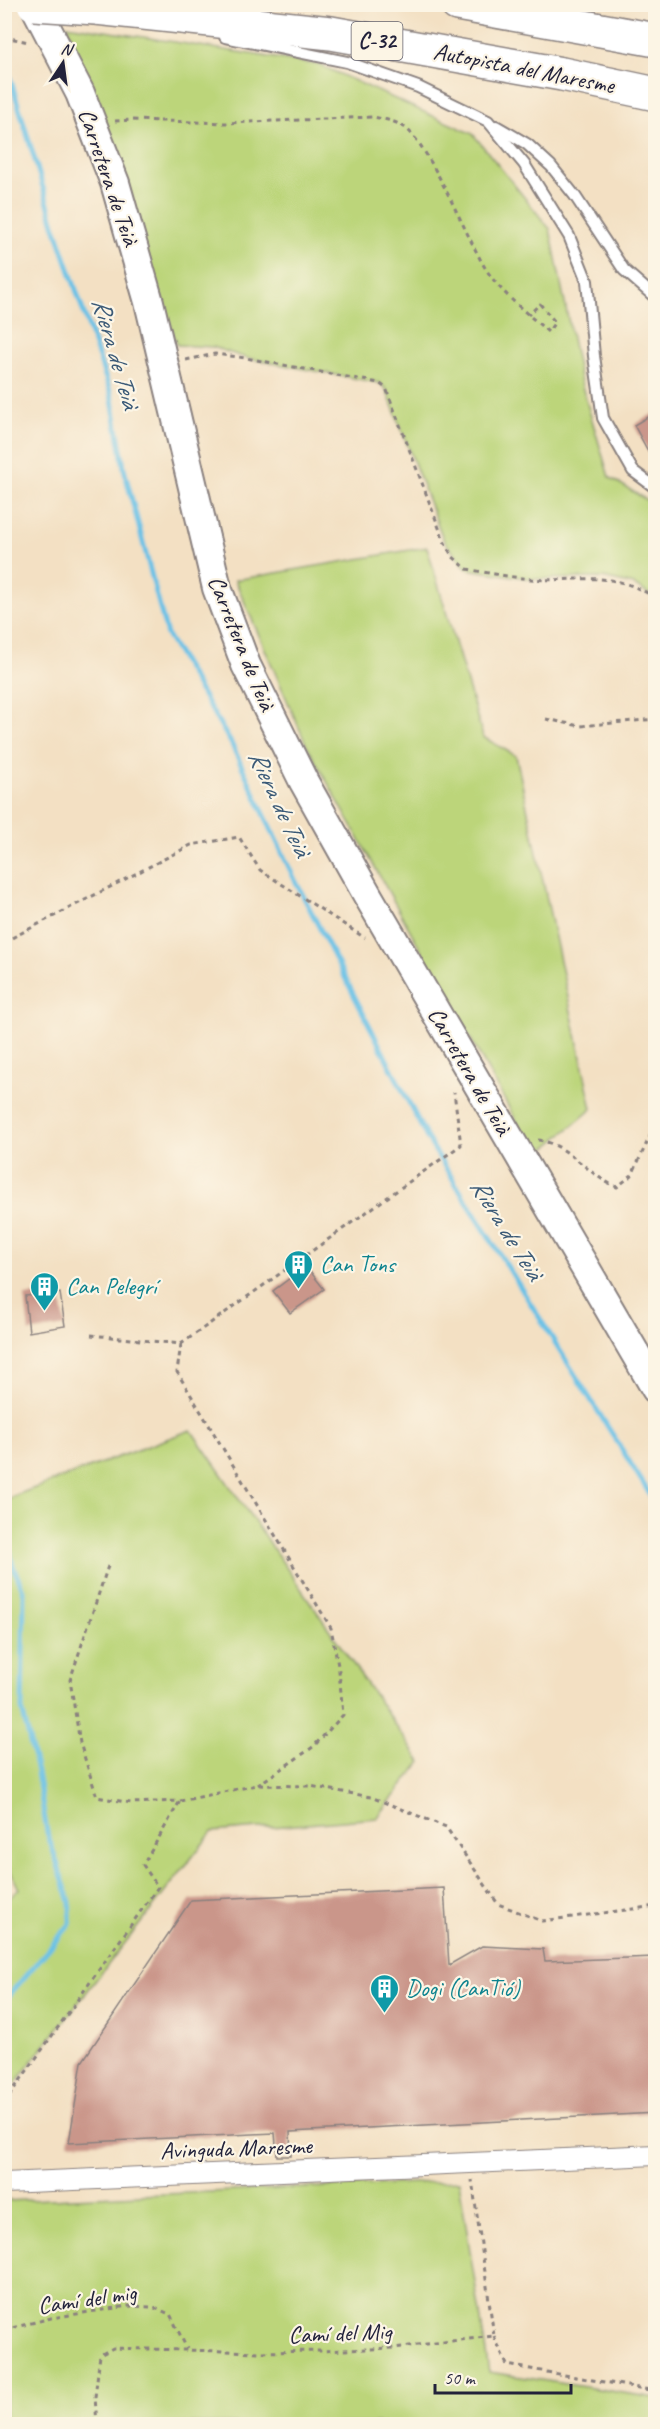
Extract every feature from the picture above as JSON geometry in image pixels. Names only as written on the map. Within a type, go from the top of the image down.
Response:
[{"type":"highway","name":"Autopista del Maresme","points":[[34,4],[96,8],[331,33],[562,74],[656,94]]},
{"type":"highway","name":"Autopista del Maresme","points":[[457,4],[656,40]]},
{"type":"street","name":"Carretera de Teià","points":[[34,4],[66,65],[115,183],[149,302],[217,588],[246,665],[309,793],[656,1389]]},
{"type":"street","name":"Avinguda Maresme","points":[[4,2182],[656,2155]]},
{"type":"lane","points":[[96,8],[200,31]]},
{"type":"lane","points":[[212,34],[347,62],[418,87],[488,121],[527,144],[551,166],[575,196],[624,270],[656,298]]},
{"type":"lane","points":[[488,121],[524,164],[569,236],[586,281],[603,417],[633,471],[656,488]]},
{"type":"path","points":[[92,124],[132,120],[226,123],[373,117],[406,127],[423,151],[485,267],[509,299],[548,332],[555,322],[540,304],[528,315]]},
{"type":"path","points":[[164,364],[216,354],[246,357],[379,383],[386,388],[444,541],[459,564],[467,569],[532,579],[603,578],[620,580],[656,598]]},
{"type":"path","points":[[546,719],[580,726],[656,719]]},
{"type":"path","points":[[4,942],[191,845],[239,837],[260,870],[369,941]]},
{"type":"path","points":[[92,1335],[181,1344],[461,1144],[453,1082]]},
{"type":"path","points":[[516,1151],[539,1140],[554,1144],[604,1182],[616,1187],[632,1175],[656,1123]]},
{"type":"path","points":[[181,1344],[177,1372],[331,1628],[339,1671],[343,1714],[313,1747],[257,1785]]},
{"type":"path","points":[[108,1566],[70,1680],[80,1743],[97,1797],[131,1803],[180,1802],[257,1785],[310,1786],[371,1797],[446,1827],[498,1904],[542,1921],[656,1906]]},
{"type":"path","points":[[4,2103],[158,1887],[143,1865],[180,1802]]},
{"type":"path","points":[[470,2164],[494,2336],[507,2365],[656,2391]]},
{"type":"path","name":"Camí del mig","points":[[4,2330],[51,2318],[128,2306],[152,2307],[170,2314],[187,2349]]},
{"type":"path","name":"Camí del Mig","points":[[98,2424],[95,2397],[100,2355],[113,2348],[259,2352],[393,2348],[494,2336]]},
{"type":"green space","points":[[67,25],[320,65],[473,134],[550,229],[581,383],[609,477],[655,505],[655,598],[634,585],[603,578],[532,579],[467,569],[444,541],[386,389],[379,383],[246,358],[213,347],[177,345]]},
{"type":"green space","points":[[427,547],[483,737],[516,756],[592,1109],[536,1156],[306,744],[235,580]]},
{"type":"green space","points":[[191,1430],[421,1762],[377,1818],[212,1832],[5,2096],[5,1902],[19,1889],[4,1858],[5,1502],[16,1495]]},
{"type":"green space","points":[[459,2181],[489,2372],[655,2398],[655,2424],[5,2424],[5,2201]]},
{"type":"building","points":[[656,412],[656,466],[634,425]]},
{"type":"building","name":"Can Tons","points":[[306,1266],[324,1289],[290,1313],[273,1291]]},
{"type":"building","name":"Can Pelegrí","points":[[60,1293],[65,1326],[29,1332],[25,1296]]},
{"type":"building","name":"Dogi (CanTió)","points":[[444,1888],[449,1965],[482,1946],[543,1949],[545,1961],[655,1957],[656,2113],[290,2132],[291,2156],[277,2156],[275,2133],[69,2143],[82,2062],[191,1900]]},
{"type":"waterway","name":"Riera de Teià","points":[[5,61],[54,224],[111,394],[125,473],[167,635],[231,743],[293,876],[427,1138],[656,1504]]},
{"type":"waterway","points":[[4,1506],[10,1527],[10,1555],[24,1594],[22,1709],[37,1772],[47,1832],[70,1902],[70,1924],[4,2001]]},
{"type":"place","name":"Can Tons","points":[[299,1290]]},
{"type":"place","name":"Can Pelegrí","points":[[45,1312]]},
{"type":"place","name":"Dogi (CanTió)","points":[[385,2014]]}]
